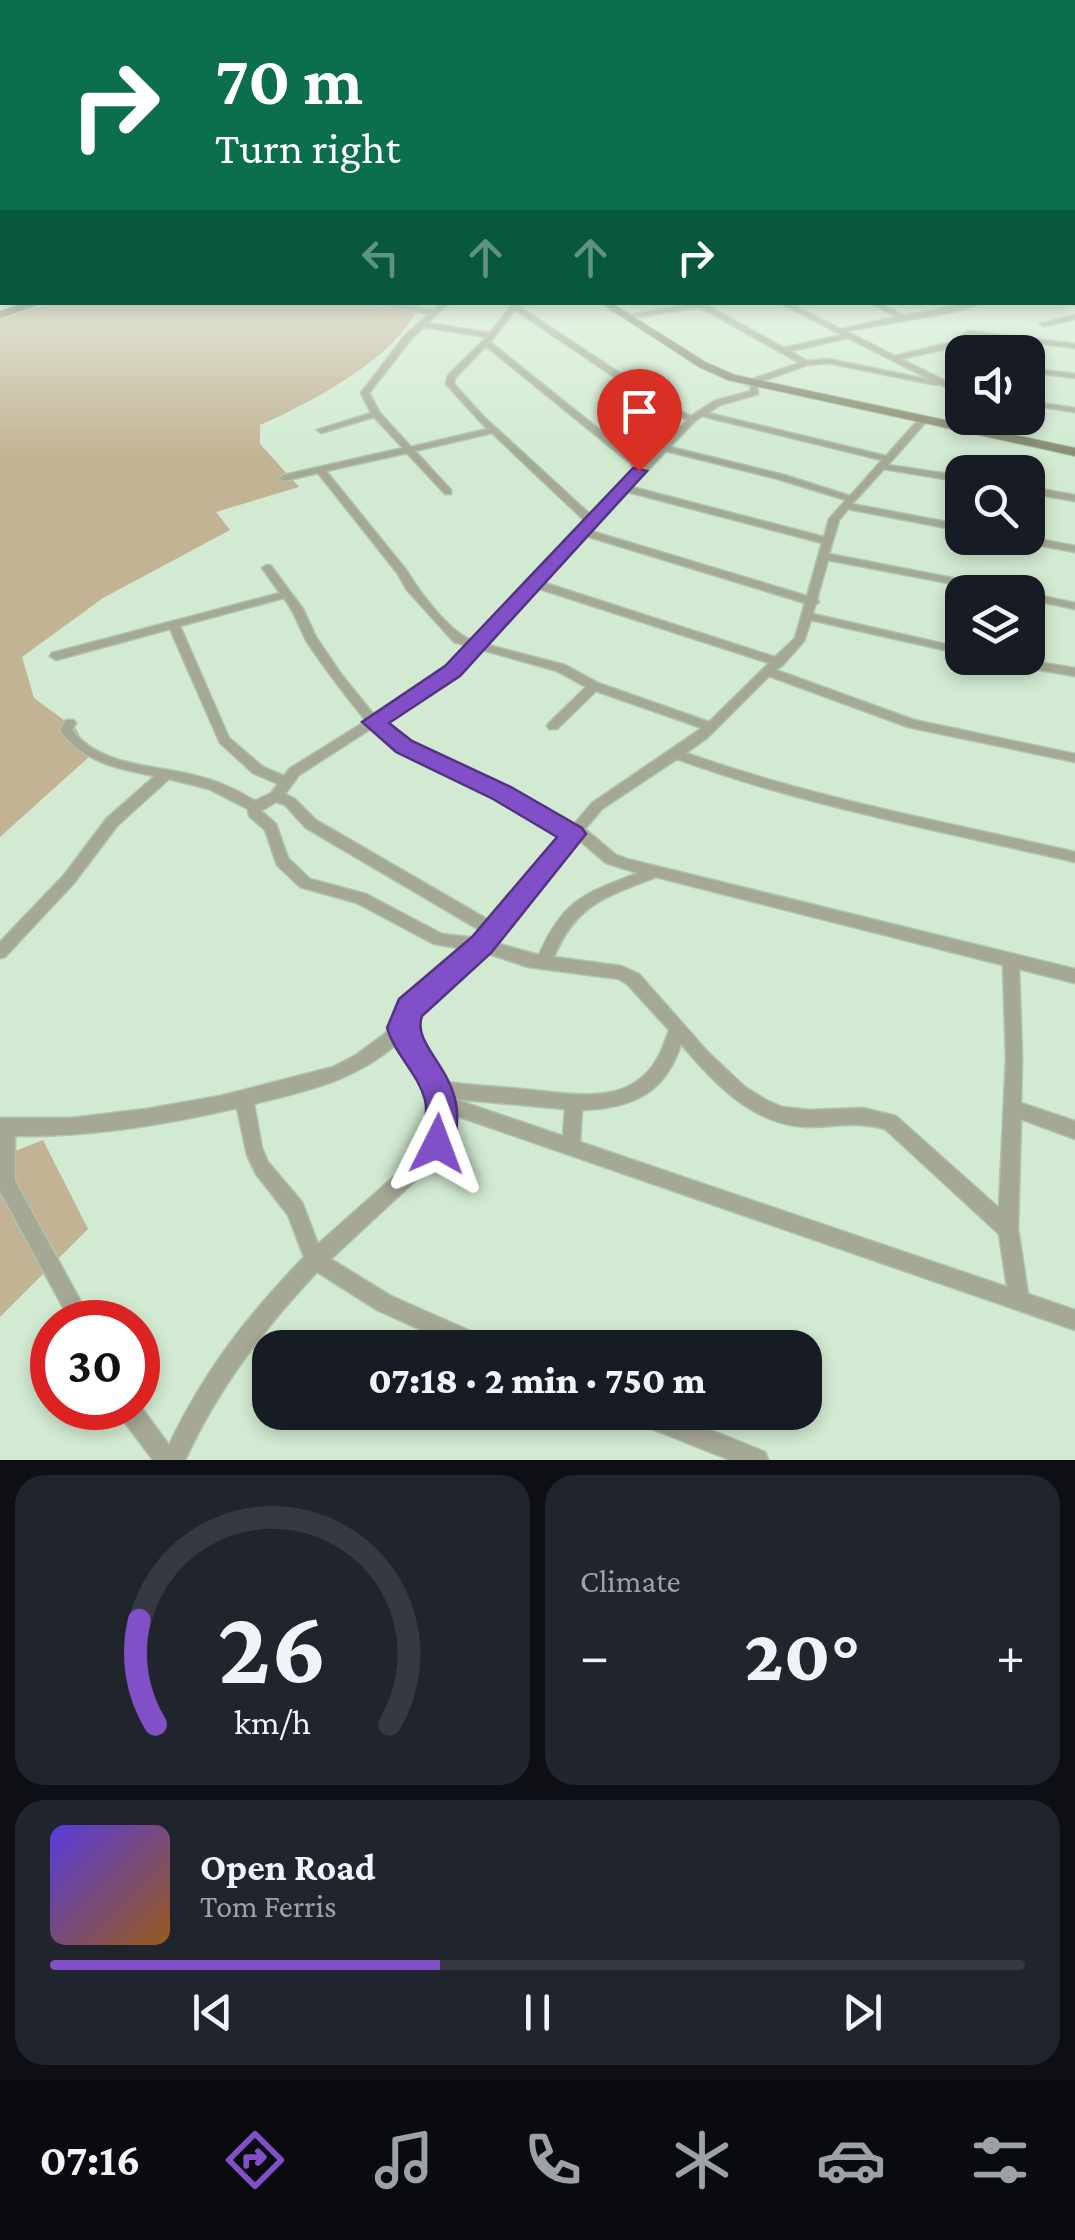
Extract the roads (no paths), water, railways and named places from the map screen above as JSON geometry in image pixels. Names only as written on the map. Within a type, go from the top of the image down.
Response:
[{"type":"street","points":[[427,321],[408,336],[401,350],[366,386],[366,399],[448,492]]},
{"type":"street","points":[[504,321],[488,344],[449,380],[588,527],[812,609],[945,647]]},
{"type":"street","points":[[541,321],[665,407],[945,475]]},
{"type":"street","points":[[631,321],[703,366],[752,383],[945,425]]},
{"type":"street","points":[[730,321],[806,363]]},
{"type":"street","points":[[819,321],[945,383]]},
{"type":"street","points":[[785,350],[886,321]]},
{"type":"street","points":[[1044,324],[1057,321]]},
{"type":"street","points":[[424,325],[488,344],[640,465]]},
{"type":"street","points":[[851,365],[899,360],[956,344],[968,333],[1075,346]]},
{"type":"street","points":[[752,383],[806,363],[828,361],[945,386]]},
{"type":"street","points":[[1045,372],[1075,376]]},
{"type":"street","points":[[255,807],[276,796],[294,772],[452,671],[538,584],[640,465],[696,416],[717,403],[756,392],[752,383]]},
{"type":"street","points":[[1045,406],[1075,410]]},
{"type":"street","points":[[322,430],[376,414]]},
{"type":"street","points":[[70,1300],[6,1183],[3,1127],[164,1114],[244,1100],[342,1072],[369,1058],[402,1028],[410,1008],[482,945],[575,832],[615,791],[712,726],[800,639],[812,609],[834,519],[922,420]]},
{"type":"street","points":[[284,478],[494,430]]},
{"type":"street","points":[[992,435],[1075,452]]},
{"type":"street","points":[[663,448],[781,477],[848,503],[945,524]]},
{"type":"street","points":[[321,471],[418,596],[458,640],[545,662],[594,686],[712,726]]},
{"type":"street","points":[[624,488],[826,548],[945,577]]},
{"type":"street","points":[[1045,493],[1075,498]]},
{"type":"street","points":[[1045,543],[1075,549]]},
{"type":"street","points":[[268,568],[337,677],[374,722],[404,747],[575,832],[611,858],[1075,976]]},
{"type":"street","points":[[538,584],[774,667],[912,724],[1075,758]]},
{"type":"street","points":[[56,656],[285,595]]},
{"type":"street","points":[[1045,600],[1075,606]]},
{"type":"street","points":[[174,624],[224,740],[258,770],[284,782]]},
{"type":"street","points":[[1045,667],[1075,672]]},
{"type":"street","points":[[553,726],[594,686]]},
{"type":"street","points":[[70,723],[66,730],[72,742],[86,751],[164,776],[202,782],[255,807]]},
{"type":"street","points":[[674,754],[737,778],[807,797],[1075,857]]},
{"type":"street","points":[[0,952],[69,879],[112,822],[164,776]]},
{"type":"street","points":[[276,796],[290,802],[311,824],[495,930]]},
{"type":"street","points":[[255,807],[255,816],[271,828],[282,861],[305,883],[362,898],[428,936],[482,945],[544,962],[620,973],[633,979],[677,1030],[760,1106],[798,1118],[873,1115],[890,1122],[1008,1229]]},
{"type":"street","points":[[544,962],[557,928],[578,906],[656,872]]},
{"type":"street","points":[[1010,961],[1012,1108],[1008,1229],[1019,1301]]},
{"type":"street","points":[[146,1430],[170,1460],[221,1373],[263,1315],[315,1260],[424,1161],[437,1144],[443,1123],[440,1095],[406,1042],[402,1028]]},
{"type":"street","points":[[440,1095],[574,1104],[617,1100],[642,1087],[666,1064],[677,1030]]},
{"type":"street","points":[[440,1095],[571,1148],[1075,1320]]},
{"type":"street","points":[[244,1100],[253,1148],[262,1168],[295,1209],[315,1260],[384,1303],[445,1330]]},
{"type":"street","points":[[571,1148],[574,1104]]},
{"type":"street","points":[[1012,1108],[1075,1130]]},
{"type":"street","points":[[683,1430],[757,1460]]}]
